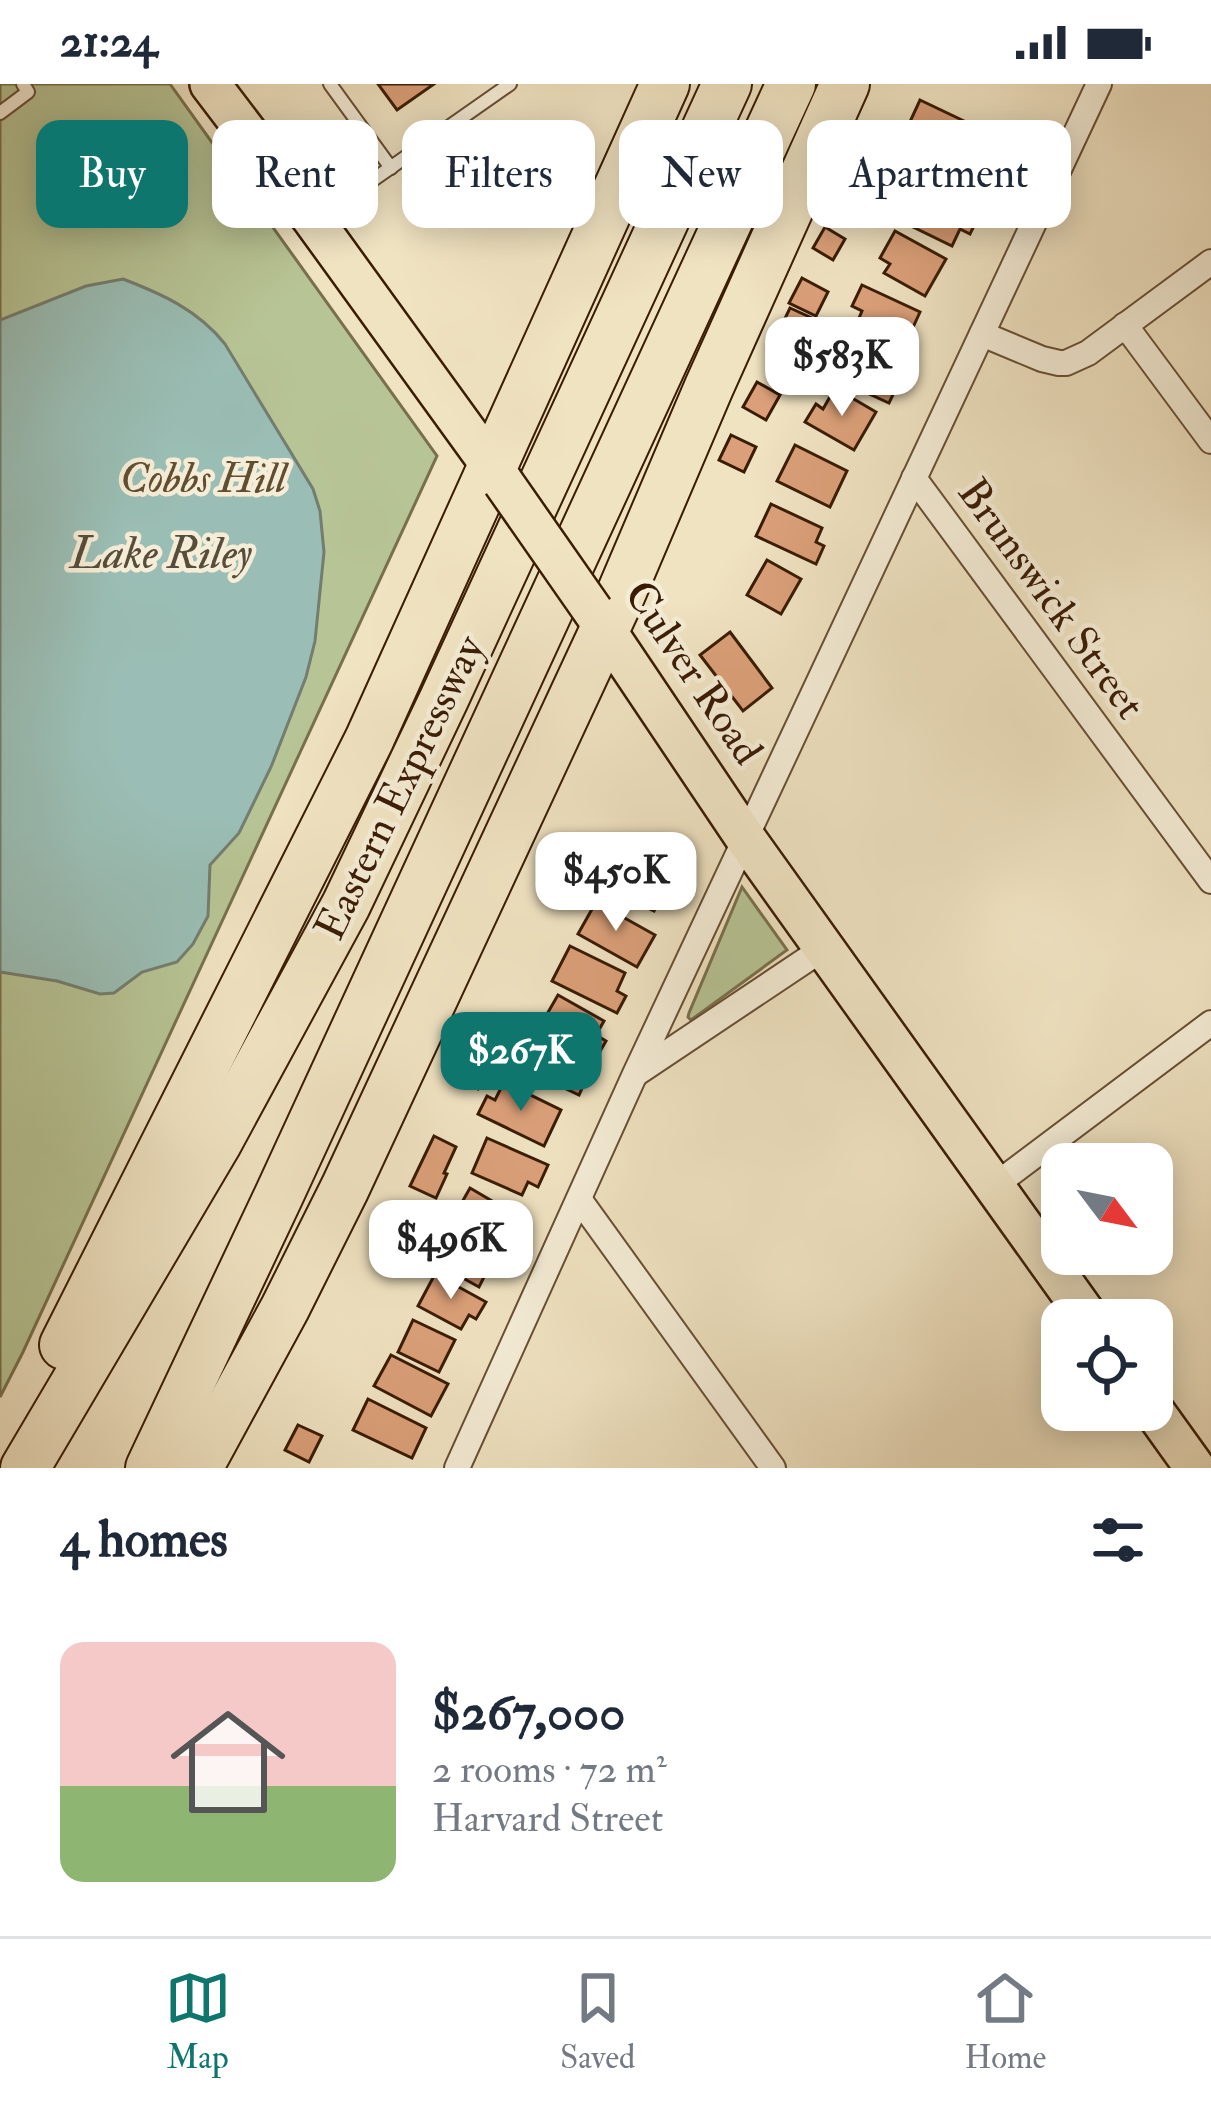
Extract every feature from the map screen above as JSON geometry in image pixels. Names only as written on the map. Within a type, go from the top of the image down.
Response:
[{"type":"highway","points":[[3,1468],[356,768],[497,474],[664,84]]},
{"type":"highway","name":"Eastern Expressway","points":[[25,1468],[217,1143],[346,905],[727,84]]},
{"type":"highway","name":"Eastern Expressway","points":[[150,1468],[791,84]]},
{"type":"highway","points":[[198,1468],[323,1234],[845,84]]},
{"type":"main road","name":"Culver Road","points":[[211,84],[238,120]]},
{"type":"main road","name":"Culver Road","points":[[319,228],[1075,1299]]},
{"type":"main road","points":[[1168,1431],[1195,1468]]},
{"type":"street","points":[[457,1468],[635,1074],[1099,84]]},
{"type":"street","points":[[982,334],[1042,359],[1066,363],[1088,353],[1211,262]]},
{"type":"street","points":[[1125,325],[1211,441]]},
{"type":"street","name":"Brunswick Street","points":[[914,478],[1211,881]]},
{"type":"street","points":[[635,1074],[824,948]]},
{"type":"street","points":[[994,1186],[1211,1023]]},
{"type":"street","points":[[579,1199],[773,1468]]},
{"type":"lane","points":[[0,112],[28,92],[23,84]]},
{"type":"lane","points":[[330,84],[391,168]]},
{"type":"lane","points":[[378,177],[510,84]]},
{"type":"green space","name":"Lake Riley","points":[[0,84],[170,84],[212,143],[212,228],[273,228],[437,456],[0,1397]]},
{"type":"green space","points":[[742,887],[787,950],[691,1020],[689,1013]]},
{"type":"water","name":"Lake Riley","points":[[123,279],[178,304],[225,344],[313,489],[324,552],[315,641],[306,677],[239,833],[210,865],[208,916],[177,962],[142,972],[114,993],[100,994],[0,972],[0,320],[86,286]]},
{"type":"building","points":[[378,84],[434,84],[397,110]]},
{"type":"building","points":[[920,100],[962,120],[911,120]]},
{"type":"building","points":[[824,228],[845,239],[833,260],[813,248]]},
{"type":"building","points":[[915,228],[973,228],[970,234],[960,229],[952,246]]},
{"type":"building","points":[[895,231],[946,259],[925,296],[884,273],[890,264],[880,258]]},
{"type":"building","points":[[802,278],[828,292],[816,316],[789,303]]},
{"type":"building","points":[[862,285],[920,312],[904,347],[856,325],[862,311],[852,306]]},
{"type":"building","points":[[790,308],[814,319],[805,339],[780,329]]},
{"type":"building","points":[[846,336],[899,361],[891,378],[899,382],[889,403],[828,375]]},
{"type":"building","points":[[757,382],[780,395],[766,420],[743,407]]},
{"type":"building","points":[[835,388],[876,412],[854,450],[805,422],[816,404],[823,409]]},
{"type":"building","points":[[731,435],[756,447],[744,472],[719,460]]},
{"type":"building","points":[[795,445],[847,471],[830,507],[777,481]]},
{"type":"building","points":[[771,504],[822,528],[816,542],[824,546],[816,564],[756,536]]},
{"type":"building","points":[[767,560],[801,579],[781,614],[747,595]]},
{"type":"building","points":[[730,632],[772,688],[743,711],[700,655]]},
{"type":"building","points":[[641,840],[680,860],[654,911],[607,888],[623,855],[632,859]]},
{"type":"building","points":[[596,902],[655,935],[637,967],[578,934]]},
{"type":"building","points":[[570,946],[625,973],[617,991],[626,996],[617,1013],[552,981]]},
{"type":"building","points":[[558,995],[604,1021],[596,1035],[606,1041],[595,1060],[539,1028]]},
{"type":"building","points":[[482,1031],[505,1041],[495,1065],[471,1055]]},
{"type":"building","points":[[527,1033],[593,1064],[579,1095],[512,1063]]},
{"type":"building","points":[[465,1054],[490,1067],[478,1089],[454,1076]]},
{"type":"building","points":[[504,1082],[561,1110],[544,1146],[478,1114],[487,1096],[495,1100]]},
{"type":"building","points":[[434,1136],[456,1147],[436,1198],[410,1186]]},
{"type":"building","points":[[487,1138],[548,1165],[538,1187],[528,1182],[522,1195],[472,1173]]},
{"type":"building","points":[[470,1188],[516,1215],[498,1246],[452,1220]]},
{"type":"building","points":[[450,1233],[501,1261],[493,1274],[487,1271],[479,1287],[434,1262]]},
{"type":"building","points":[[435,1274],[486,1302],[476,1319],[469,1315],[461,1329],[418,1306]]},
{"type":"building","points":[[413,1320],[455,1340],[439,1372],[398,1352]]},
{"type":"building","points":[[391,1355],[448,1384],[431,1416],[374,1386]]},
{"type":"building","points":[[368,1399],[426,1428],[412,1458],[353,1430]]},
{"type":"building","points":[[298,1425],[322,1436],[309,1462],[285,1450]]},
{"type":"park label","name":"Cobbs Hill","points":[[203,479]]}]
